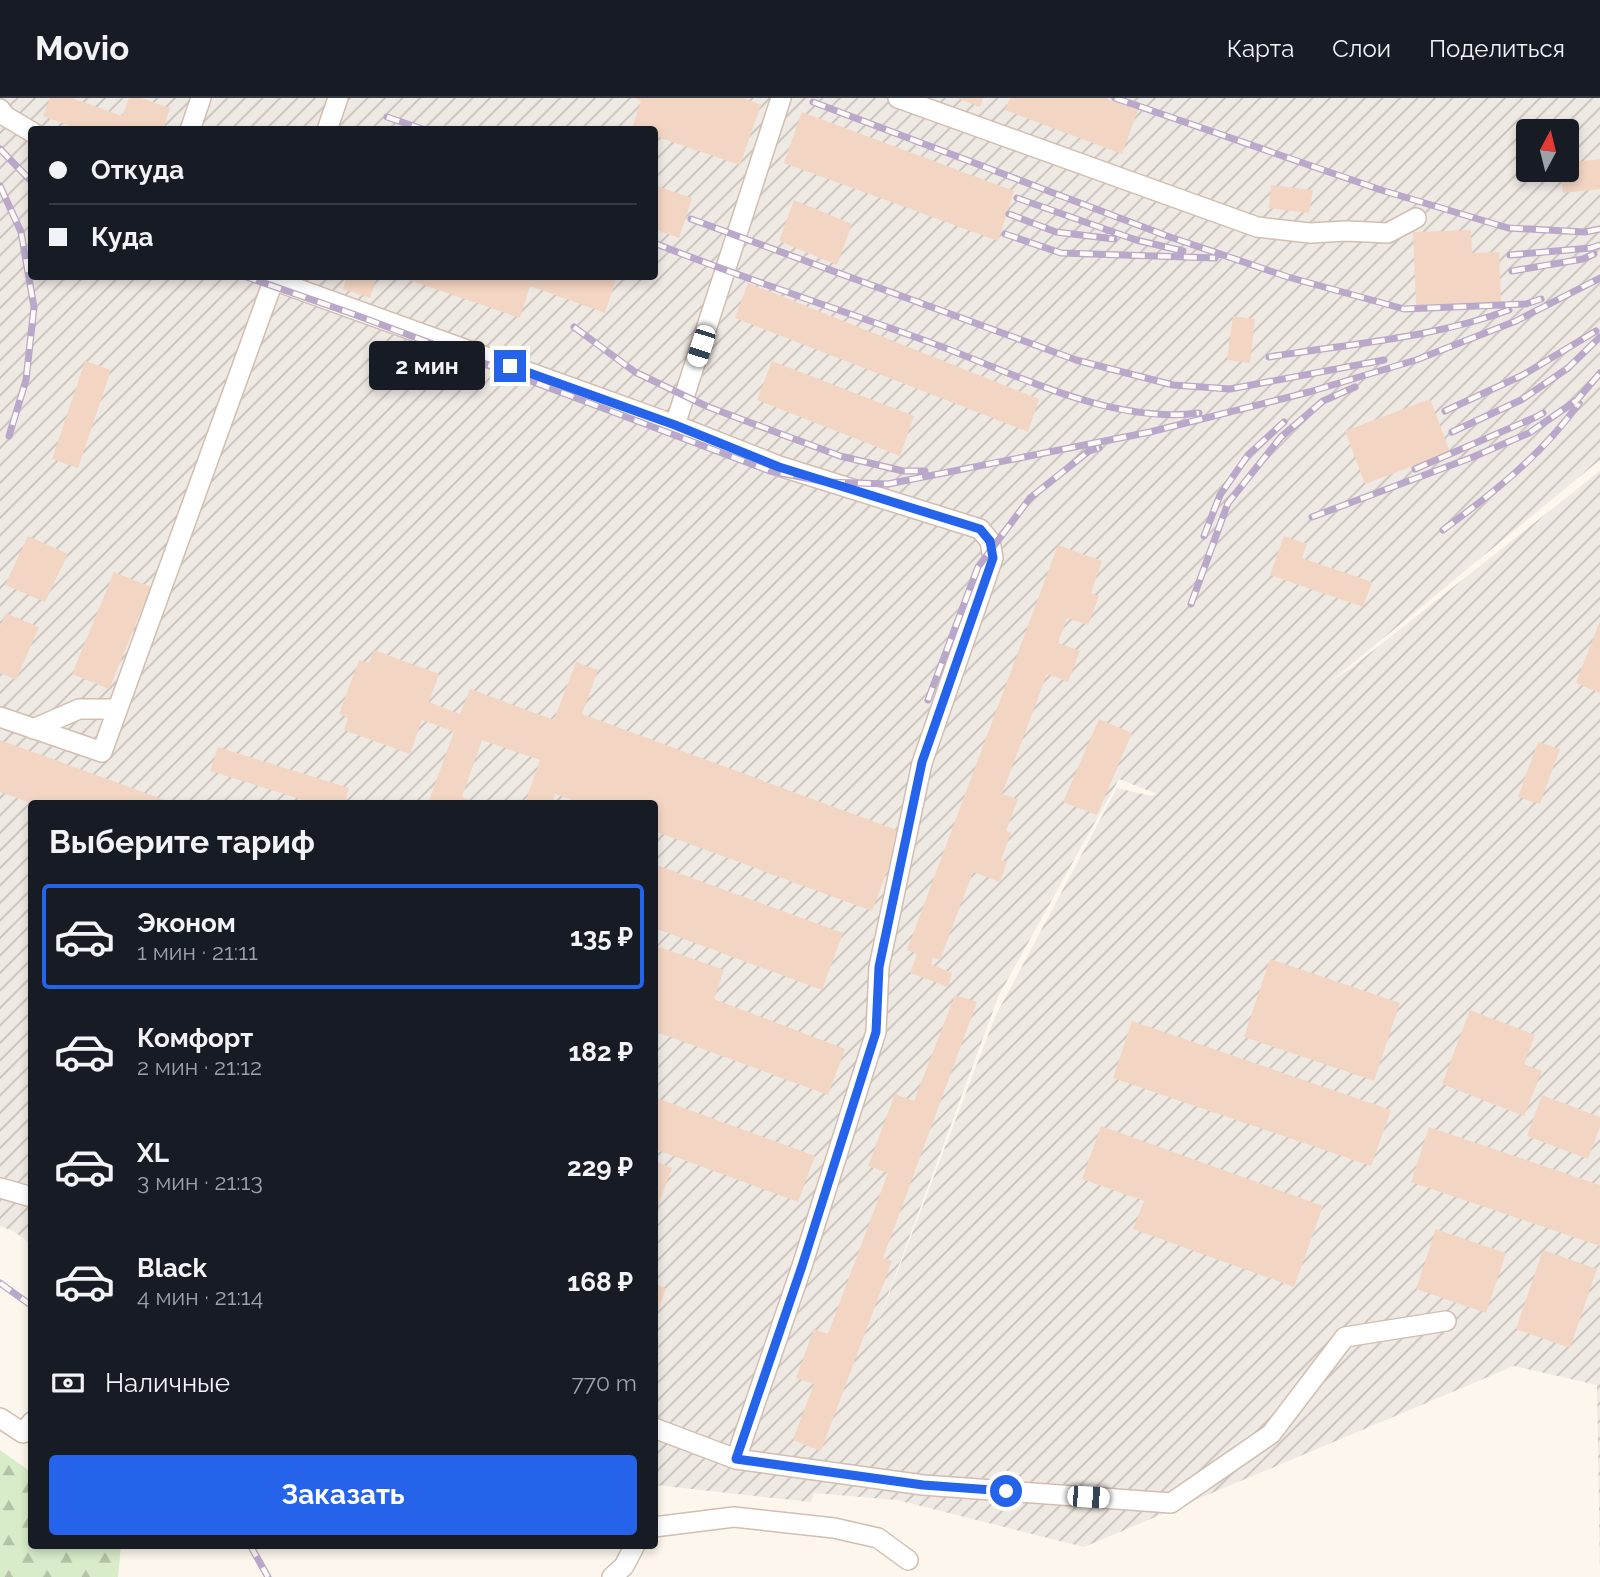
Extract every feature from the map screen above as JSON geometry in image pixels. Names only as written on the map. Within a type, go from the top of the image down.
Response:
[{"type":"lane","points":[[191,126],[201,98]]},
{"type":"lane","points":[[328,126],[338,98]]},
{"type":"lane","points":[[675,425],[781,98]]},
{"type":"lane","points":[[898,98],[1257,227],[1310,233],[1388,233],[1416,218]]},
{"type":"lane","points":[[0,110],[28,130]]},
{"type":"lane","points":[[0,718],[102,752],[273,280]]},
{"type":"lane","points":[[279,280],[675,425],[779,467],[980,529],[990,541],[993,558],[922,762],[879,967],[876,1032],[802,1266],[736,1459]]},
{"type":"lane","points":[[33,729],[79,709],[116,709]]},
{"type":"lane","points":[[0,1188],[28,1196]]},
{"type":"lane","points":[[658,1430],[736,1459],[923,1485],[1171,1503],[1271,1433],[1345,1337],[1446,1321]]},
{"type":"lane","points":[[0,1418],[23,1433],[28,1427]]},
{"type":"lane","points":[[658,1526],[734,1517],[834,1528],[878,1538],[908,1560]]},
{"type":"lane","points":[[612,1577],[624,1566],[633,1549]]},
{"type":"shaded area","points":[[0,98],[1600,98],[1600,460],[1330,682],[1600,471],[1600,1577],[1597,1385],[1514,1366],[1084,1547],[897,1500],[814,1493],[811,1502],[658,1485],[658,800],[28,800],[28,1242],[0,1226]],"holes":[[[1119,779],[1157,794],[1152,796],[1117,788],[995,1017],[863,1362],[999,995]]]},
{"type":"green space","points":[[0,1450],[28,1470],[28,1549],[121,1549],[118,1577],[0,1577]]},
{"type":"building","points":[[50,98],[72,98],[122,116],[129,98],[141,98],[170,108],[164,126],[70,126],[43,116]]},
{"type":"building","points":[[634,98],[743,98],[761,105],[740,165],[658,137],[658,126],[633,126],[641,101]]},
{"type":"building","points":[[957,98],[983,98],[980,107]]},
{"type":"building","points":[[1010,98],[1105,98],[1138,110],[1122,154],[1005,110]]},
{"type":"building","points":[[802,112],[1014,191],[998,241],[784,163]]},
{"type":"building","points":[[1600,159],[1600,189],[1563,193],[1562,182],[1579,182],[1579,161]]},
{"type":"building","points":[[1271,185],[1313,190],[1309,213],[1269,208]]},
{"type":"building","points":[[658,186],[692,198],[679,238],[658,230]]},
{"type":"building","points":[[794,200],[852,224],[837,265],[779,241]]},
{"type":"building","points":[[1471,230],[1472,253],[1499,252],[1501,302],[1416,305],[1413,232]]},
{"type":"building","points":[[346,280],[376,280],[370,298],[343,289]]},
{"type":"building","points":[[409,280],[616,280],[605,313],[530,286],[520,318]]},
{"type":"building","points":[[748,283],[1039,399],[1028,432],[735,318]]},
{"type":"building","points":[[1233,316],[1255,319],[1250,363],[1227,360]]},
{"type":"building","points":[[85,361],[111,370],[78,468],[52,459]]},
{"type":"building","points":[[772,361],[914,416],[900,456],[757,400]]},
{"type":"building","points":[[1430,399],[1450,452],[1365,484],[1345,431]]},
{"type":"building","points":[[28,536],[68,554],[45,602],[5,585]]},
{"type":"building","points":[[1284,536],[1307,544],[1302,558],[1372,582],[1363,607],[1270,575]]},
{"type":"building","points":[[1058,545],[1102,561],[1091,593],[1099,596],[1088,625],[1067,618],[1058,643],[1080,651],[1068,682],[1047,674],[1002,794],[1018,799],[1006,831],[1011,833],[1001,860],[1007,862],[1000,882],[973,872],[940,960],[933,958],[931,964],[952,973],[948,987],[910,973],[917,954],[907,950]]},
{"type":"building","points":[[114,572],[151,587],[109,689],[72,674]]},
{"type":"building","points":[[6,613],[39,627],[16,680],[0,673],[0,626]]},
{"type":"building","points":[[1600,621],[1600,693],[1576,683]]},
{"type":"building","points":[[374,650],[439,674],[429,702],[460,714],[470,689],[554,720],[576,662],[598,670],[582,714],[902,832],[872,911],[658,832],[658,800],[572,800],[555,794],[553,800],[526,800],[540,760],[482,740],[462,797],[470,800],[429,800],[454,732],[422,720],[410,754],[344,730],[348,718],[339,714],[359,660],[369,663]]},
{"type":"building","points":[[1099,719],[1132,733],[1097,815],[1063,802]]},
{"type":"building","points":[[0,740],[165,800],[28,800],[28,802],[0,792]]},
{"type":"building","points":[[1538,742],[1560,749],[1540,804],[1518,797]]},
{"type":"building","points":[[218,747],[349,788],[346,800],[303,800],[210,771]]},
{"type":"building","points":[[658,865],[843,933],[822,990],[658,929]]},
{"type":"building","points":[[658,946],[724,970],[714,999],[845,1049],[828,1095],[658,1032]]},
{"type":"building","points":[[1270,959],[1400,1003],[1374,1081],[1244,1037]]},
{"type":"building","points":[[955,995],[977,1002],[883,1258],[892,1261],[821,1451],[793,1440],[814,1384],[796,1378],[814,1329],[828,1334],[888,1173],[868,1166],[895,1094],[914,1101]]},
{"type":"building","points":[[1470,1010],[1535,1035],[1524,1064],[1542,1071],[1524,1116],[1442,1084]]},
{"type":"building","points":[[1132,1021],[1391,1110],[1371,1166],[1113,1078]]},
{"type":"building","points":[[1542,1095],[1600,1117],[1600,1127],[1588,1159],[1527,1136]]},
{"type":"building","points":[[658,1098],[815,1156],[798,1202],[658,1150]]},
{"type":"building","points":[[1101,1126],[1323,1206],[1294,1287],[1133,1229],[1144,1201],[1082,1179]]},
{"type":"building","points":[[1429,1127],[1600,1185],[1600,1246],[1411,1182]]},
{"type":"building","points":[[658,1163],[672,1168],[658,1205]]},
{"type":"building","points":[[1436,1229],[1506,1253],[1486,1313],[1416,1289]]},
{"type":"building","points":[[1543,1250],[1597,1269],[1570,1348],[1516,1329]]},
{"type":"building","points":[[658,1285],[666,1288],[658,1311]]},
{"type":"railway","points":[[1115,98],[1381,190],[1508,228],[1585,232],[1600,229]]},
{"type":"railway","points":[[813,102],[1167,236],[1288,277],[1404,309],[1526,304],[1541,299]]},
{"type":"railway","points":[[387,117],[413,126]]},
{"type":"railway","points":[[0,149],[28,178]]},
{"type":"railway","points":[[0,186],[21,232],[28,272]]},
{"type":"railway","points":[[1017,198],[1136,240],[1183,251]]},
{"type":"railway","points":[[1009,214],[1056,232],[1114,239]]},
{"type":"railway","points":[[691,219],[1076,360],[1173,385],[1230,389],[1384,360]]},
{"type":"railway","points":[[1005,234],[1061,253],[1215,258]]},
{"type":"railway","points":[[658,244],[1096,404],[1165,415],[1199,413]]},
{"type":"railway","points":[[1510,255],[1600,245]]},
{"type":"railway","points":[[1512,271],[1583,259],[1594,254]]},
{"type":"railway","points":[[255,280],[770,471],[826,482],[888,484],[1150,432],[1309,392],[1416,360],[1516,321],[1600,278]]},
{"type":"railway","points":[[9,436],[26,380],[34,307],[29,280]]},
{"type":"railway","points":[[1269,357],[1420,334],[1480,320],[1509,310]]},
{"type":"railway","points":[[574,327],[635,372],[706,406],[840,456],[903,471],[925,471]]},
{"type":"railway","points":[[1445,411],[1523,375],[1596,331]]},
{"type":"railway","points":[[1452,432],[1521,400],[1568,368],[1600,337]]},
{"type":"railway","points":[[1312,517],[1473,457],[1529,433],[1577,400],[1600,373]]},
{"type":"railway","points":[[1191,604],[1228,503],[1281,437],[1323,401],[1355,387]]},
{"type":"railway","points":[[1443,530],[1499,487],[1533,456],[1579,403]]},
{"type":"railway","points":[[1415,469],[1543,413]]},
{"type":"railway","points":[[1204,536],[1220,495],[1248,455],[1284,422]]},
{"type":"railway","points":[[928,700],[978,567],[1030,498],[1089,451],[1099,448]]},
{"type":"railway","points":[[0,1283],[28,1303]]},
{"type":"railway","points":[[252,1549],[268,1577]]},
{"type":"route","points":[[510,366],[675,425],[779,467],[980,529],[990,541],[993,558],[922,762],[879,967],[876,1032],[802,1266],[736,1459],[923,1485],[1006,1491]]}]
